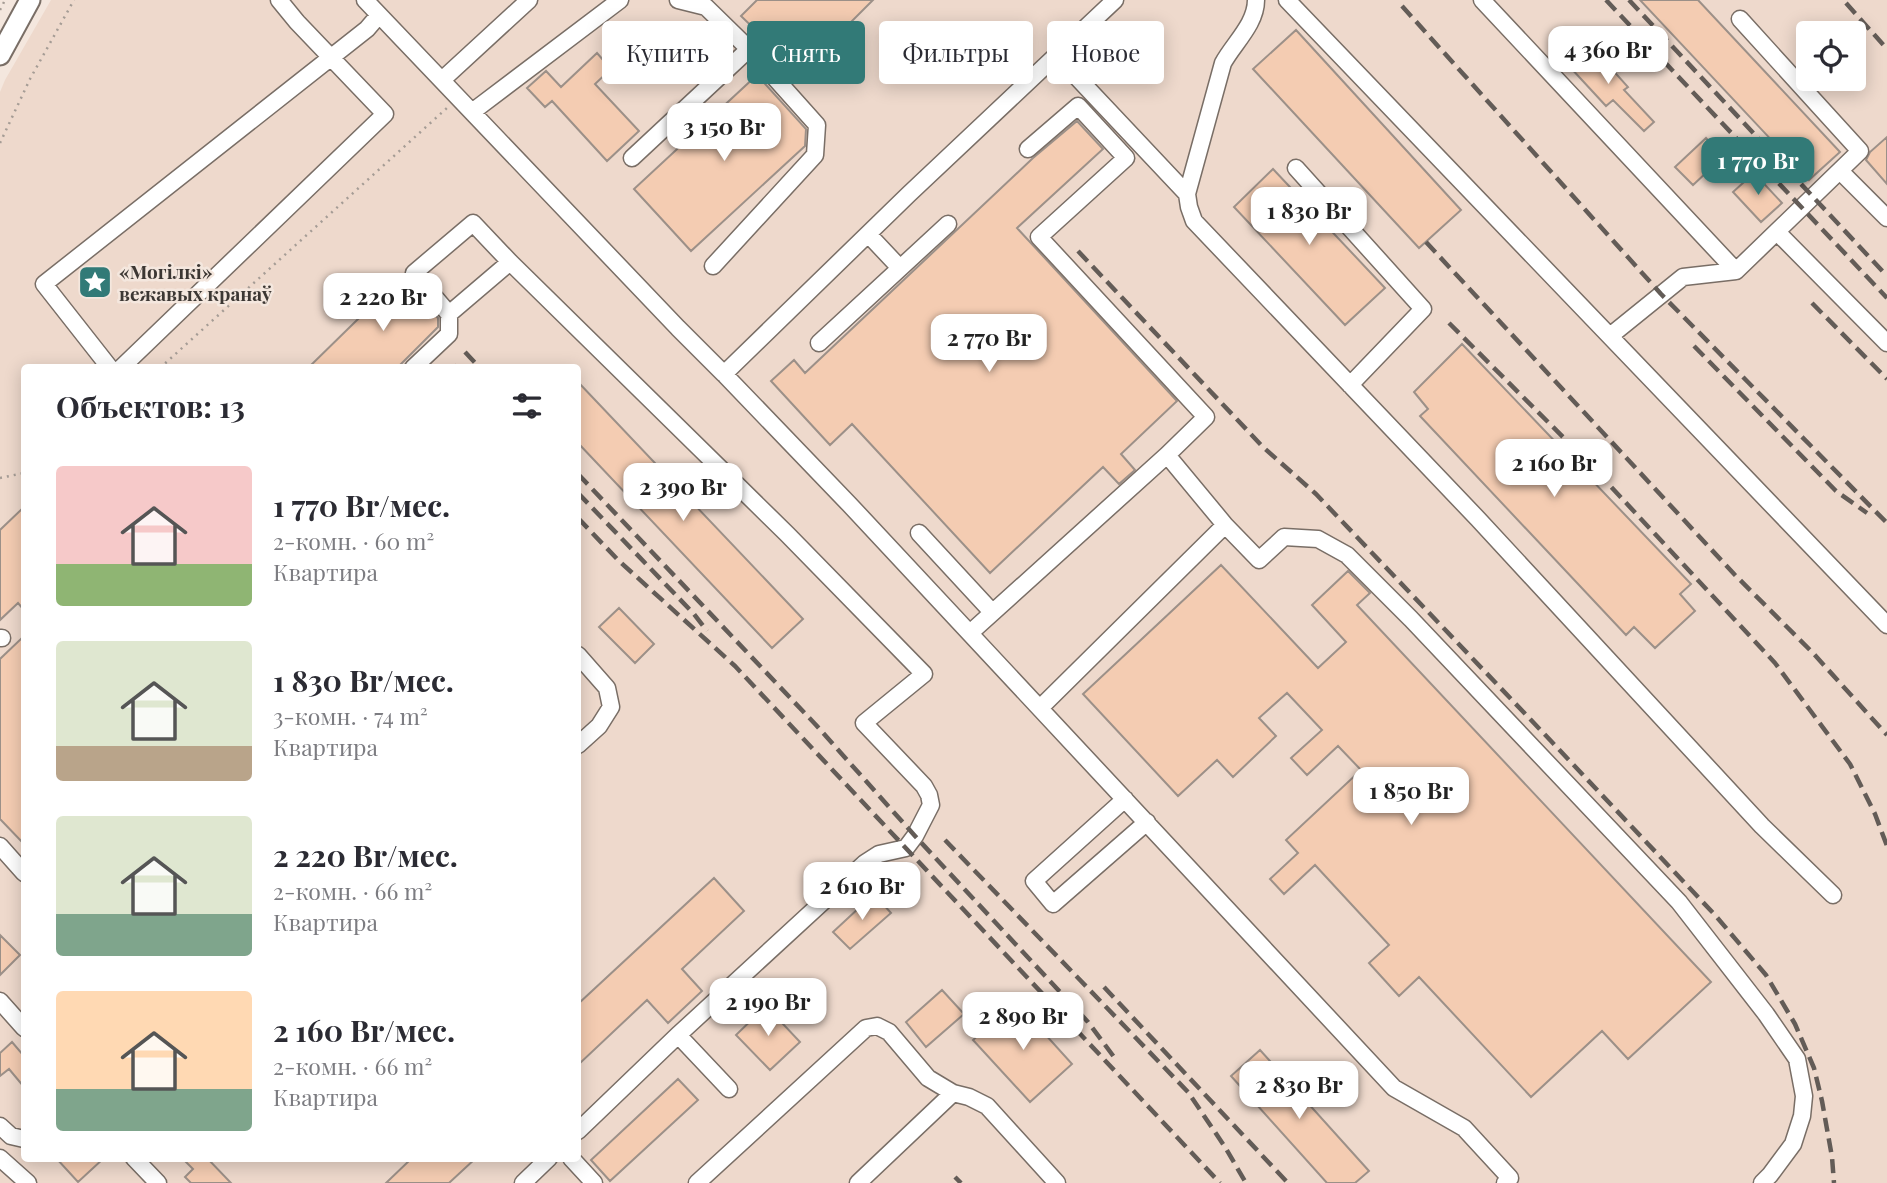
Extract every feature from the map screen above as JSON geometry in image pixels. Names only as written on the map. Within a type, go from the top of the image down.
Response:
[{"type":"main road","points":[[0,55],[30,0]]},
{"type":"lane","points":[[125,364],[385,114],[330,58],[279,0]]},
{"type":"lane","points":[[365,0],[849,504],[1394,1088],[1464,1128],[1510,1178],[1505,1183]]},
{"type":"lane","points":[[442,80],[529,0]]},
{"type":"lane","points":[[472,112],[620,0]]},
{"type":"lane","points":[[678,0],[710,4],[747,47]]},
{"type":"lane","points":[[1092,21],[1115,0]]},
{"type":"lane","points":[[1256,0],[1250,24],[1223,63],[1187,194],[1194,221],[1478,519],[1762,826],[1833,895]]},
{"type":"lane","points":[[1287,0],[1887,625]]},
{"type":"lane","points":[[1482,0],[1736,271]]},
{"type":"lane","points":[[107,364],[44,284],[367,29],[379,15]]},
{"type":"lane","points":[[1610,336],[1683,277],[1736,271],[1860,151],[1740,19]]},
{"type":"lane","points":[[632,158],[747,51]]},
{"type":"lane","points":[[723,374],[1047,64]]},
{"type":"lane","points":[[713,266],[815,155],[817,125],[780,84]]},
{"type":"lane","points":[[1083,84],[1187,194]]},
{"type":"lane","points":[[970,633],[1206,417],[1039,237],[1126,158],[1078,106],[1028,149]]},
{"type":"lane","points":[[1296,168],[1423,309],[1350,385]]},
{"type":"lane","points":[[1840,171],[1887,218]]},
{"type":"lane","points":[[417,364],[449,334],[449,314],[414,273],[473,223],[787,534],[924,674],[864,723],[924,786],[929,795],[931,805],[906,848],[879,854],[865,863],[581,1128]]},
{"type":"lane","points":[[819,343],[948,224]]},
{"type":"lane","points":[[1777,232],[1887,343]]},
{"type":"lane","points":[[868,233],[900,268]]},
{"type":"lane","points":[[449,314],[510,262]]},
{"type":"lane","points":[[1167,455],[1225,525],[1259,560],[1284,537],[1318,540],[1347,555],[1679,902],[1766,1014],[1797,1059],[1804,1096],[1802,1116],[1793,1144],[1762,1183]]},
{"type":"lane","points":[[1040,708],[1225,525]]},
{"type":"lane","points":[[919,533],[992,612]]},
{"type":"lane","points":[[581,658],[607,688],[611,707],[599,726],[581,742]]},
{"type":"lane","points":[[1125,799],[1034,881],[1053,904],[1147,822]]},
{"type":"lane","points":[[0,846],[21,870]]},
{"type":"lane","points":[[0,1001],[21,1025]]},
{"type":"lane","points":[[697,1183],[866,1028],[877,1026],[890,1032],[928,1078],[953,1093],[969,1097],[987,1107],[1057,1183]]},
{"type":"lane","points":[[678,1035],[729,1089]]},
{"type":"lane","points":[[858,1183],[953,1093]]},
{"type":"lane","points":[[0,1126],[11,1136],[21,1138]]},
{"type":"lane","points":[[0,1158],[20,1180]]},
{"type":"lane","points":[[138,1162],[158,1183]]},
{"type":"lane","points":[[523,1183],[545,1162]]},
{"type":"lane","points":[[575,1162],[594,1183]]},
{"type":"path","points":[[0,10],[5,0]]},
{"type":"path","points":[[0,143],[30,79],[74,0]]},
{"type":"path","points":[[164,364],[450,106]]},
{"type":"path","points":[[0,478],[21,474]]},
{"type":"shaded area","points":[[51,0],[1887,0],[1887,1183],[0,1183],[0,92]]},
{"type":"building","points":[[757,0],[873,0],[852,21],[747,22],[741,16]]},
{"type":"building","points":[[1640,0],[1698,0],[1840,152],[1809,180]]},
{"type":"building","points":[[1296,30],[1461,210],[1419,248],[1253,69]]},
{"type":"building","points":[[1591,46],[1628,87],[1624,90],[1654,122],[1644,131],[1613,100],[1606,106],[1569,66]]},
{"type":"building","points":[[597,53],[602,59],[602,77],[595,84],[639,131],[607,161],[552,101],[545,107],[527,88],[546,71],[561,87]]},
{"type":"building","points":[[747,84],[765,84],[806,129],[805,146],[691,251],[634,189]]},
{"type":"building","points":[[1077,121],[1103,149],[1017,228],[1177,401],[1121,454],[1135,470],[1119,484],[1103,467],[990,573],[852,424],[830,445],[771,381],[794,360],[805,373],[1033,158]]},
{"type":"building","points":[[1887,137],[1887,184],[1866,160],[1870,152]]},
{"type":"building","points":[[1706,138],[1723,157],[1693,185],[1675,167]]},
{"type":"building","points":[[1273,169],[1385,288],[1345,325],[1234,207]]},
{"type":"building","points":[[1754,173],[1782,203],[1761,222],[1733,192]]},
{"type":"building","points":[[400,278],[438,318],[438,327],[401,364],[312,364]]},
{"type":"building","points":[[1462,344],[1691,584],[1680,594],[1695,611],[1655,648],[1634,627],[1626,635],[1420,416],[1428,409],[1414,392]]},
{"type":"building","points":[[581,385],[803,619],[772,648],[581,446]]},
{"type":"building","points":[[21,510],[21,606],[18,603],[0,620],[0,530]]},
{"type":"building","points":[[1221,565],[1318,668],[1346,642],[1312,605],[1348,571],[1370,593],[1357,605],[1711,982],[1628,1059],[1602,1031],[1531,1097],[1419,977],[1399,996],[1369,963],[1389,945],[1315,865],[1284,894],[1270,879],[1298,853],[1286,840],[1361,770],[1338,746],[1307,775],[1291,758],[1322,730],[1287,693],[1259,718],[1276,736],[1233,777],[1217,760],[1178,796],[1083,694]]},
{"type":"building","points":[[619,608],[654,644],[635,663],[599,627]]},
{"type":"building","points":[[21,639],[21,841],[0,819],[0,659]]},
{"type":"building","points":[[714,878],[744,911],[682,969],[702,991],[668,1023],[647,1000],[581,1062],[581,1001]]},
{"type":"building","points":[[874,894],[891,913],[850,949],[833,932]]},
{"type":"building","points":[[0,935],[20,955],[0,975]]},
{"type":"building","points":[[942,990],[964,1014],[926,1047],[906,1022]]},
{"type":"building","points":[[1016,1002],[1072,1064],[1030,1102],[973,1040]]},
{"type":"building","points":[[766,1006],[800,1042],[770,1070],[736,1035]]},
{"type":"building","points":[[12,1042],[21,1052],[21,1083],[9,1069],[0,1076],[0,1053]]},
{"type":"building","points":[[1260,1050],[1369,1171],[1355,1183],[1327,1183],[1231,1076]]},
{"type":"building","points":[[678,1079],[698,1100],[610,1181],[591,1160]]},
{"type":"building","points":[[60,1162],[100,1162],[78,1182]]},
{"type":"building","points":[[186,1162],[211,1162],[231,1183],[191,1183],[185,1177],[193,1169]]},
{"type":"building","points":[[408,1162],[472,1162],[449,1183],[386,1183]]},
{"type":"railway","points":[[1606,0],[1887,298]]},
{"type":"railway","points":[[1629,0],[1887,276]]},
{"type":"railway","points":[[1846,3],[1887,49]]},
{"type":"railway","points":[[1402,6],[1661,294],[1887,523]]},
{"type":"railway","points":[[1426,242],[1887,735]]},
{"type":"railway","points":[[1078,251],[1263,447],[1316,494],[1551,741],[1715,915],[1766,975],[1795,1024],[1814,1068],[1832,1157],[1834,1183]]},
{"type":"railway","points":[[1812,303],[1887,379]]},
{"type":"railway","points":[[1449,323],[1588,462],[1775,663],[1850,764],[1875,814],[1887,846]]},
{"type":"railway","points":[[1694,346],[1836,491],[1867,513]]},
{"type":"railway","points":[[465,352],[476,364]]},
{"type":"railway","points":[[581,477],[816,725],[1088,1022],[1117,1061]]},
{"type":"railway","points":[[581,496],[694,614],[707,631]]},
{"type":"railway","points":[[581,521],[618,560],[735,666],[1220,1183]]},
{"type":"railway","points":[[945,840],[1188,1092],[1246,1183]]},
{"type":"railway","points":[[1104,987],[1288,1183]]},
{"type":"railway","points":[[955,1177],[961,1183]]},
{"type":"place","name":"«Могілкі» вежавых кранаў","points":[[95,282]]}]
